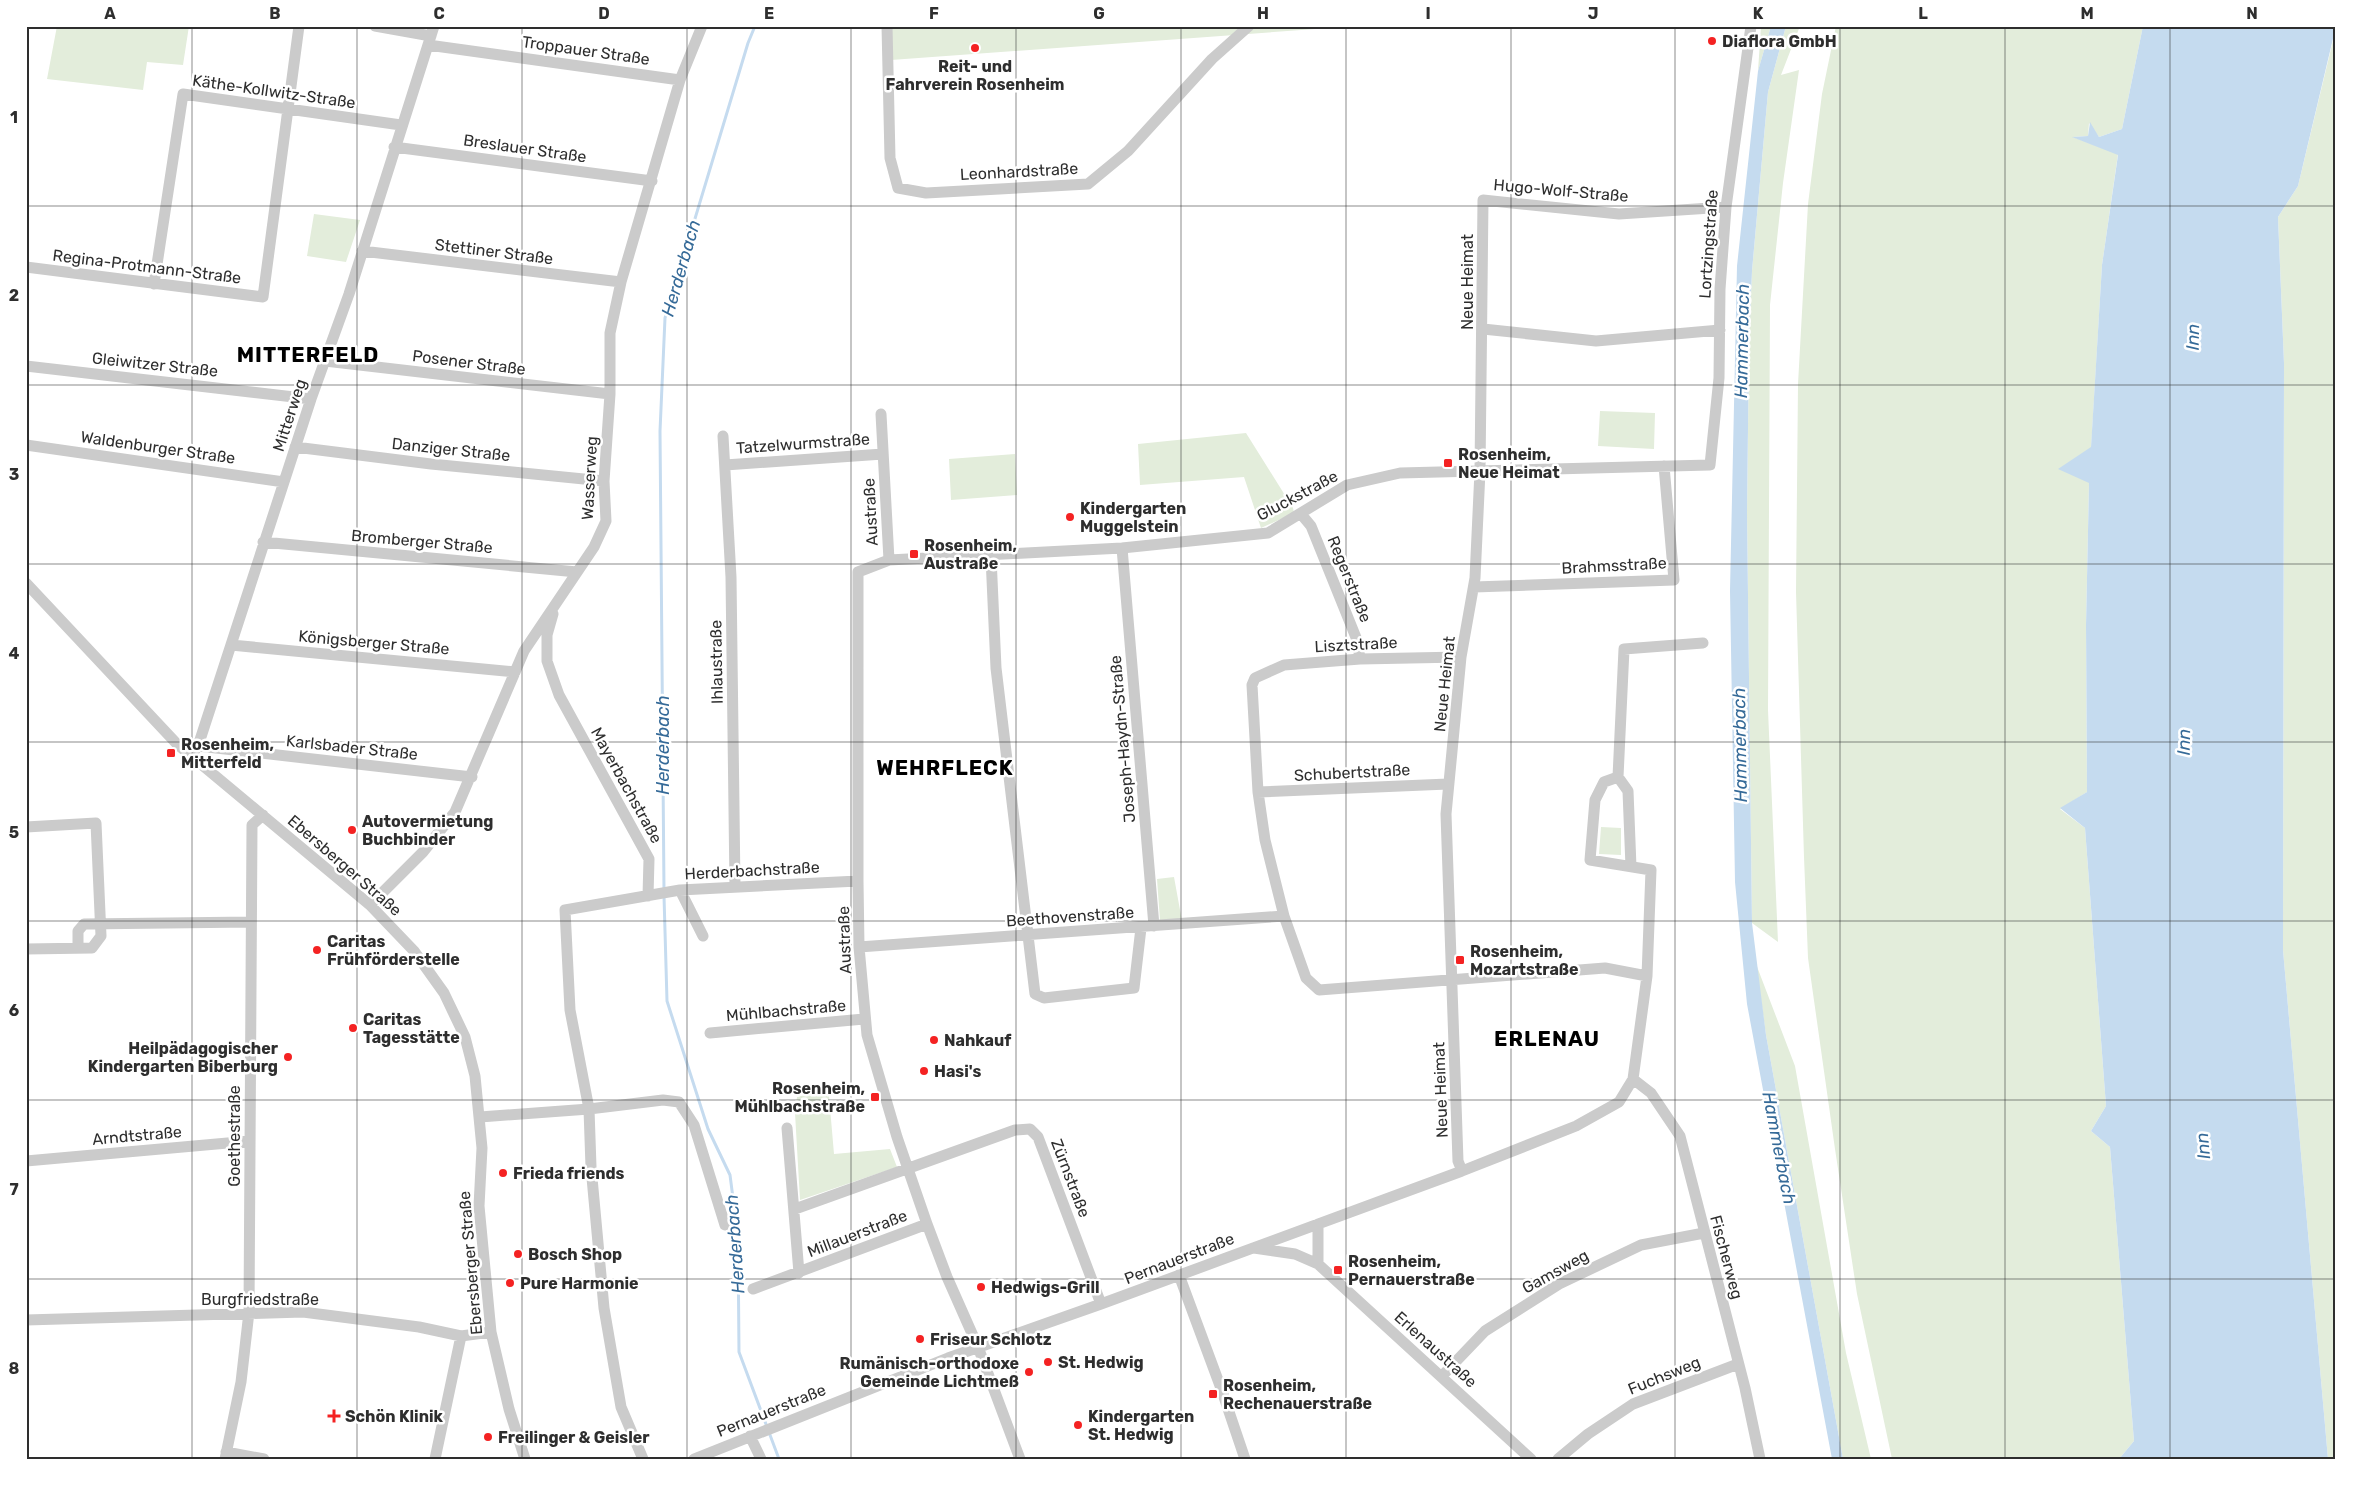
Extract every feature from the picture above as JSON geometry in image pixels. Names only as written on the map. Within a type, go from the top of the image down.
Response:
[{"type":"street","points":[[289,109],[299,26]]},
{"type":"street","name":"Troppauer Straße","points":[[375,26],[680,80]]},
{"type":"street","name":"Wasserweg","points":[[370,905],[422,852],[455,812],[472,777],[514,672],[524,652],[594,547],[606,521],[604,481],[610,394],[610,334],[621,282],[652,182],[680,80],[702,26]]},
{"type":"street","name":"Leonhardstraße","points":[[887,26],[890,158],[898,188],[926,193],[1088,184],[1128,151],[1212,59],[1249,26]]},
{"type":"street","name":"Lortzingstraße","points":[[1710,465],[1719,378],[1720,289],[1726,207],[1751,26]]},
{"type":"street","name":"Mitterweg","points":[[195,750],[231,645],[263,542],[362,251],[431,36]]},
{"type":"street","name":"Käthe-Kollwitz-Straße","points":[[154,284],[183,94],[401,125]]},
{"type":"street","name":"Regina-Protmann-Straße","points":[[26,267],[263,297],[274,204],[289,109]]},
{"type":"street","name":"Breslauer Straße","points":[[394,147],[652,182]]},
{"type":"street","name":"Hugo-Wolf-Straße","points":[[1483,200],[1619,214],[1726,207]]},
{"type":"street","name":"Neue Heimat","points":[[1462,1171],[1458,1161],[1446,814],[1461,657],[1474,588],[1480,471],[1483,200]]},
{"type":"street","name":"Stettiner Straße","points":[[362,251],[621,282]]},
{"type":"street","points":[[1483,329],[1596,341],[1720,330]]},
{"type":"street","name":"Posener Straße","points":[[325,361],[610,394]]},
{"type":"street","name":"Gleiwitzer Straße","points":[[26,366],[311,399]]},
{"type":"street","name":"Austraße","points":[[881,414],[889,560],[858,572],[858,881],[859,947],[864,1019],[869,1046],[927,1224],[947,1277],[978,1347],[1020,1459]]},
{"type":"street","name":"Ihlaustraße","points":[[723,436],[731,577],[735,887]]},
{"type":"street","name":"Waldenburger Straße","points":[[26,445],[284,482]]},
{"type":"street","name":"Danziger Straße","points":[[295,447],[431,464],[604,481]]},
{"type":"street","name":"Tatzelwurmstraße","points":[[725,465],[883,454]]},
{"type":"street","name":"Gluckstraße","points":[[889,560],[991,557],[1122,548],[1268,533],[1347,485],[1400,473],[1710,465]]},
{"type":"street","name":"Brahmsstraße","points":[[1474,588],[1674,580],[1664,466]]},
{"type":"street","name":"Regerstraße","points":[[1301,514],[1311,526],[1357,640],[1360,659]]},
{"type":"street","name":"Bromberger Straße","points":[[263,542],[577,572]]},
{"type":"street","name":"Joseph-Haydn-Straße","points":[[1122,548],[1154,926]]},
{"type":"street","points":[[991,557],[996,668],[1035,994],[1044,998],[1134,988],[1140,928]]},
{"type":"street","name":"Ebersberger Straße","points":[[26,583],[177,744],[195,750],[263,815],[370,905],[414,951],[444,993],[465,1037],[475,1076],[480,1117],[479,1206],[491,1332],[509,1409],[525,1459]]},
{"type":"street","name":"Mayerbachstraße","points":[[556,602],[547,635],[547,661],[559,695],[649,859],[649,896]]},
{"type":"street","points":[[1631,867],[1628,791],[1618,777],[1624,649],[1702,643]]},
{"type":"street","name":"Königsberger Straße","points":[[231,645],[514,672]]},
{"type":"street","name":"Lisztstraße","points":[[1258,792],[1252,685],[1256,678],[1284,665],[1360,659],[1461,657]]},
{"type":"street","name":"Karlsbader Straße","points":[[195,750],[472,777]]},
{"type":"street","points":[[1618,777],[1604,782],[1595,800],[1590,860],[1651,870],[1647,976],[1633,1079]]},
{"type":"street","name":"Schubertstraße","points":[[1258,792],[1448,784]]},
{"type":"street","points":[[1258,792],[1265,840],[1284,916],[1306,978],[1319,990],[1453,978],[1605,968],[1647,976]]},
{"type":"street","name":"Goethestraße","points":[[225,1456],[241,1382],[249,1312],[252,826],[263,815]]},
{"type":"street","points":[[26,828],[96,823],[101,923],[101,936],[92,948],[26,949]]},
{"type":"street","name":"Herderbachstraße","points":[[649,896],[680,890],[858,881]]},
{"type":"street","points":[[680,890],[703,936]]},
{"type":"street","points":[[643,1459],[621,1407],[604,1308],[591,1167],[589,1109],[570,1010],[565,910],[649,896]]},
{"type":"street","name":"Beethovenstraße","points":[[859,947],[1284,916]]},
{"type":"street","points":[[78,948],[78,931],[84,924],[251,922]]},
{"type":"street","name":"Mühlbachstraße","points":[[710,1034],[864,1019]]},
{"type":"street","name":"Pernauerstraße","points":[[694,1459],[978,1347],[1101,1304],[1462,1171],[1576,1126],[1619,1102],[1633,1079]]},
{"type":"street","name":"Fischerweg","points":[[1633,1079],[1651,1093],[1680,1136],[1760,1459]]},
{"type":"street","points":[[480,1117],[589,1109],[663,1100],[679,1102],[694,1125],[725,1225]]},
{"type":"street","name":"Millauerstraße","points":[[787,1128],[799,1273]]},
{"type":"street","name":"Zürnstraße","points":[[909,1169],[1015,1130],[1030,1129],[1038,1137],[1101,1304]]},
{"type":"street","name":"Arndtstraße","points":[[26,1161],[250,1141]]},
{"type":"street","points":[[794,1209],[909,1169]]},
{"type":"street","name":"Millauerstraße","points":[[753,1289],[927,1224]]},
{"type":"street","points":[[1318,1224],[1318,1264]]},
{"type":"street","name":"Gamsweg","points":[[1442,1376],[1485,1331],[1559,1284],[1641,1245],[1704,1233]]},
{"type":"street","name":"Erlenaustraße","points":[[1253,1247],[1295,1254],[1318,1264],[1531,1459]]},
{"type":"street","points":[[1179,1275],[1220,1384],[1245,1459]]},
{"type":"street","name":"Burgfriedstraße","points":[[26,1320],[249,1312],[303,1312],[419,1328],[461,1336],[491,1332]]},
{"type":"street","points":[[435,1459],[461,1336]]},
{"type":"street","name":"Fuchsweg","points":[[1558,1459],[1588,1434],[1633,1404],[1738,1364]]},
{"type":"street","points":[[753,1435],[761,1459]]},
{"type":"street","points":[[225,1456],[264,1459]]},
{"type":"green space","points":[[57,26],[189,26],[183,65],[147,62],[143,90],[47,79]]},
{"type":"green space","name":"Reit- und Fahrverein Rosenheim","points":[[892,26],[1357,26],[891,60]]},
{"type":"green space","points":[[1761,26],[1771,26],[1758,71]]},
{"type":"green space","points":[[1786,26],[1800,26],[1781,75],[1799,70],[1783,183],[1770,305],[1768,710],[1778,942],[1752,923],[1747,513],[1749,343],[1752,271],[1768,92]]},
{"type":"green space","points":[[1836,26],[2143,26],[2122,129],[2099,137],[2089,123],[2088,136],[2073,137],[2118,154],[2102,265],[2089,483],[2086,625],[2087,792],[2060,809],[2085,828],[2106,1106],[2091,1131],[2110,1147],[2134,1441],[2119,1459],[1892,1459],[1857,1294],[1808,958],[1796,592],[1798,384],[1808,204],[1822,94]]},
{"type":"green space","points":[[2336,28],[2336,1459],[2328,1459],[2283,950],[2284,363],[2278,217],[2298,186]]},
{"type":"green space","points":[[314,214],[360,220],[346,262],[307,256]]},
{"type":"green space","points":[[1600,411],[1655,413],[1654,449],[1598,446]]},
{"type":"green space","points":[[1246,433],[1293,508],[1294,513],[1261,528],[1244,477],[1140,485],[1138,444]]},
{"type":"green space","points":[[1015,454],[1017,495],[951,500],[949,459]]},
{"type":"green space","points":[[1601,827],[1621,828],[1621,855],[1599,854]]},
{"type":"green space","points":[[1174,877],[1182,921],[1160,920],[1157,879]]},
{"type":"green space","points":[[1756,964],[1795,1066],[1846,1353],[1871,1459],[1843,1459],[1766,1035]]},
{"type":"green space","points":[[809,1094],[829,1096],[834,1154],[890,1149],[897,1167],[800,1200],[795,1113],[797,1097]]},
{"type":"water","name":"Hammerbach","points":[[1771,26],[1786,26],[1768,92],[1752,271],[1749,343],[1747,513],[1752,923],[1766,1035],[1843,1459],[1832,1459],[1747,1004],[1735,882],[1730,591],[1737,266],[1758,71]]},
{"type":"water","name":"Inn","points":[[2143,26],[2336,26],[2298,186],[2278,217],[2284,363],[2283,950],[2328,1459],[2119,1459],[2134,1441],[2110,1147],[2091,1131],[2106,1106],[2085,828],[2060,808],[2087,792],[2086,625],[2089,483],[2058,469],[2091,447],[2102,265],[2118,155],[2072,137],[2088,136],[2090,122],[2099,137],[2122,129]]},
{"type":"waterway","name":"Herderbach","points":[[664,890],[660,431],[665,318],[748,43],[755,26]]},
{"type":"waterway","name":"Herderbach","points":[[664,896],[667,1001],[708,1129],[730,1175],[738,1237],[739,1352],[779,1459]]},
{"type":"place","name":"Diaflora GmbH","points":[[1712,41]]},
{"type":"place","name":"Reit- und Fahrverein Rosenheim","points":[[975,48]]},
{"type":"place","name":"Rosenheim, Neue Heimat","points":[[1448,463]]},
{"type":"place","name":"Kindergarten Muggelstein","points":[[1070,517]]},
{"type":"place","name":"Rosenheim, Austraße","points":[[914,554]]},
{"type":"place","name":"Rosenheim, Mitterfeld","points":[[171,753]]},
{"type":"place","name":"Autovermietung Buchbinder","points":[[352,830]]},
{"type":"place","name":"Caritas Frühförderstelle","points":[[317,950]]},
{"type":"place","name":"Rosenheim, Mozartstraße","points":[[1460,960]]},
{"type":"place","name":"Caritas Tagesstätte","points":[[353,1028]]},
{"type":"place","name":"Nahkauf","points":[[934,1040]]},
{"type":"place","name":"Heilpädagogischer Kindergarten Biberburg","points":[[288,1057]]},
{"type":"place","name":"Hasi's","points":[[924,1071]]},
{"type":"place","name":"Rosenheim, Mühlbachstraße","points":[[875,1097]]},
{"type":"place","name":"Frieda friends","points":[[503,1173]]},
{"type":"place","name":"Bosch Shop","points":[[518,1254]]},
{"type":"place","name":"Rosenheim, Pernauerstraße","points":[[1338,1270]]},
{"type":"place","name":"Pure Harmonie","points":[[510,1283]]},
{"type":"place","name":"Hedwigs-Grill","points":[[981,1287]]},
{"type":"place","name":"Friseur Schlotz","points":[[920,1339]]},
{"type":"place","name":"St. Hedwig","points":[[1048,1362]]},
{"type":"place","name":"Rumänisch-orthodoxe Gemeinde Lichtmeß","points":[[1029,1372]]},
{"type":"place","name":"Rosenheim, Rechenauerstraße","points":[[1213,1394]]},
{"type":"place","name":"Schön Klinik","points":[[334,1416]]},
{"type":"place","name":"Kindergarten St. Hedwig","points":[[1078,1425]]},
{"type":"place","name":"Freilinger & Geisler","points":[[488,1437]]},
{"type":"district","name":"MITTERFELD","points":[[308,355]]},
{"type":"district","name":"WEHRFLECK","points":[[945,768]]},
{"type":"district","name":"ERLENAU","points":[[1547,1039]]}]
